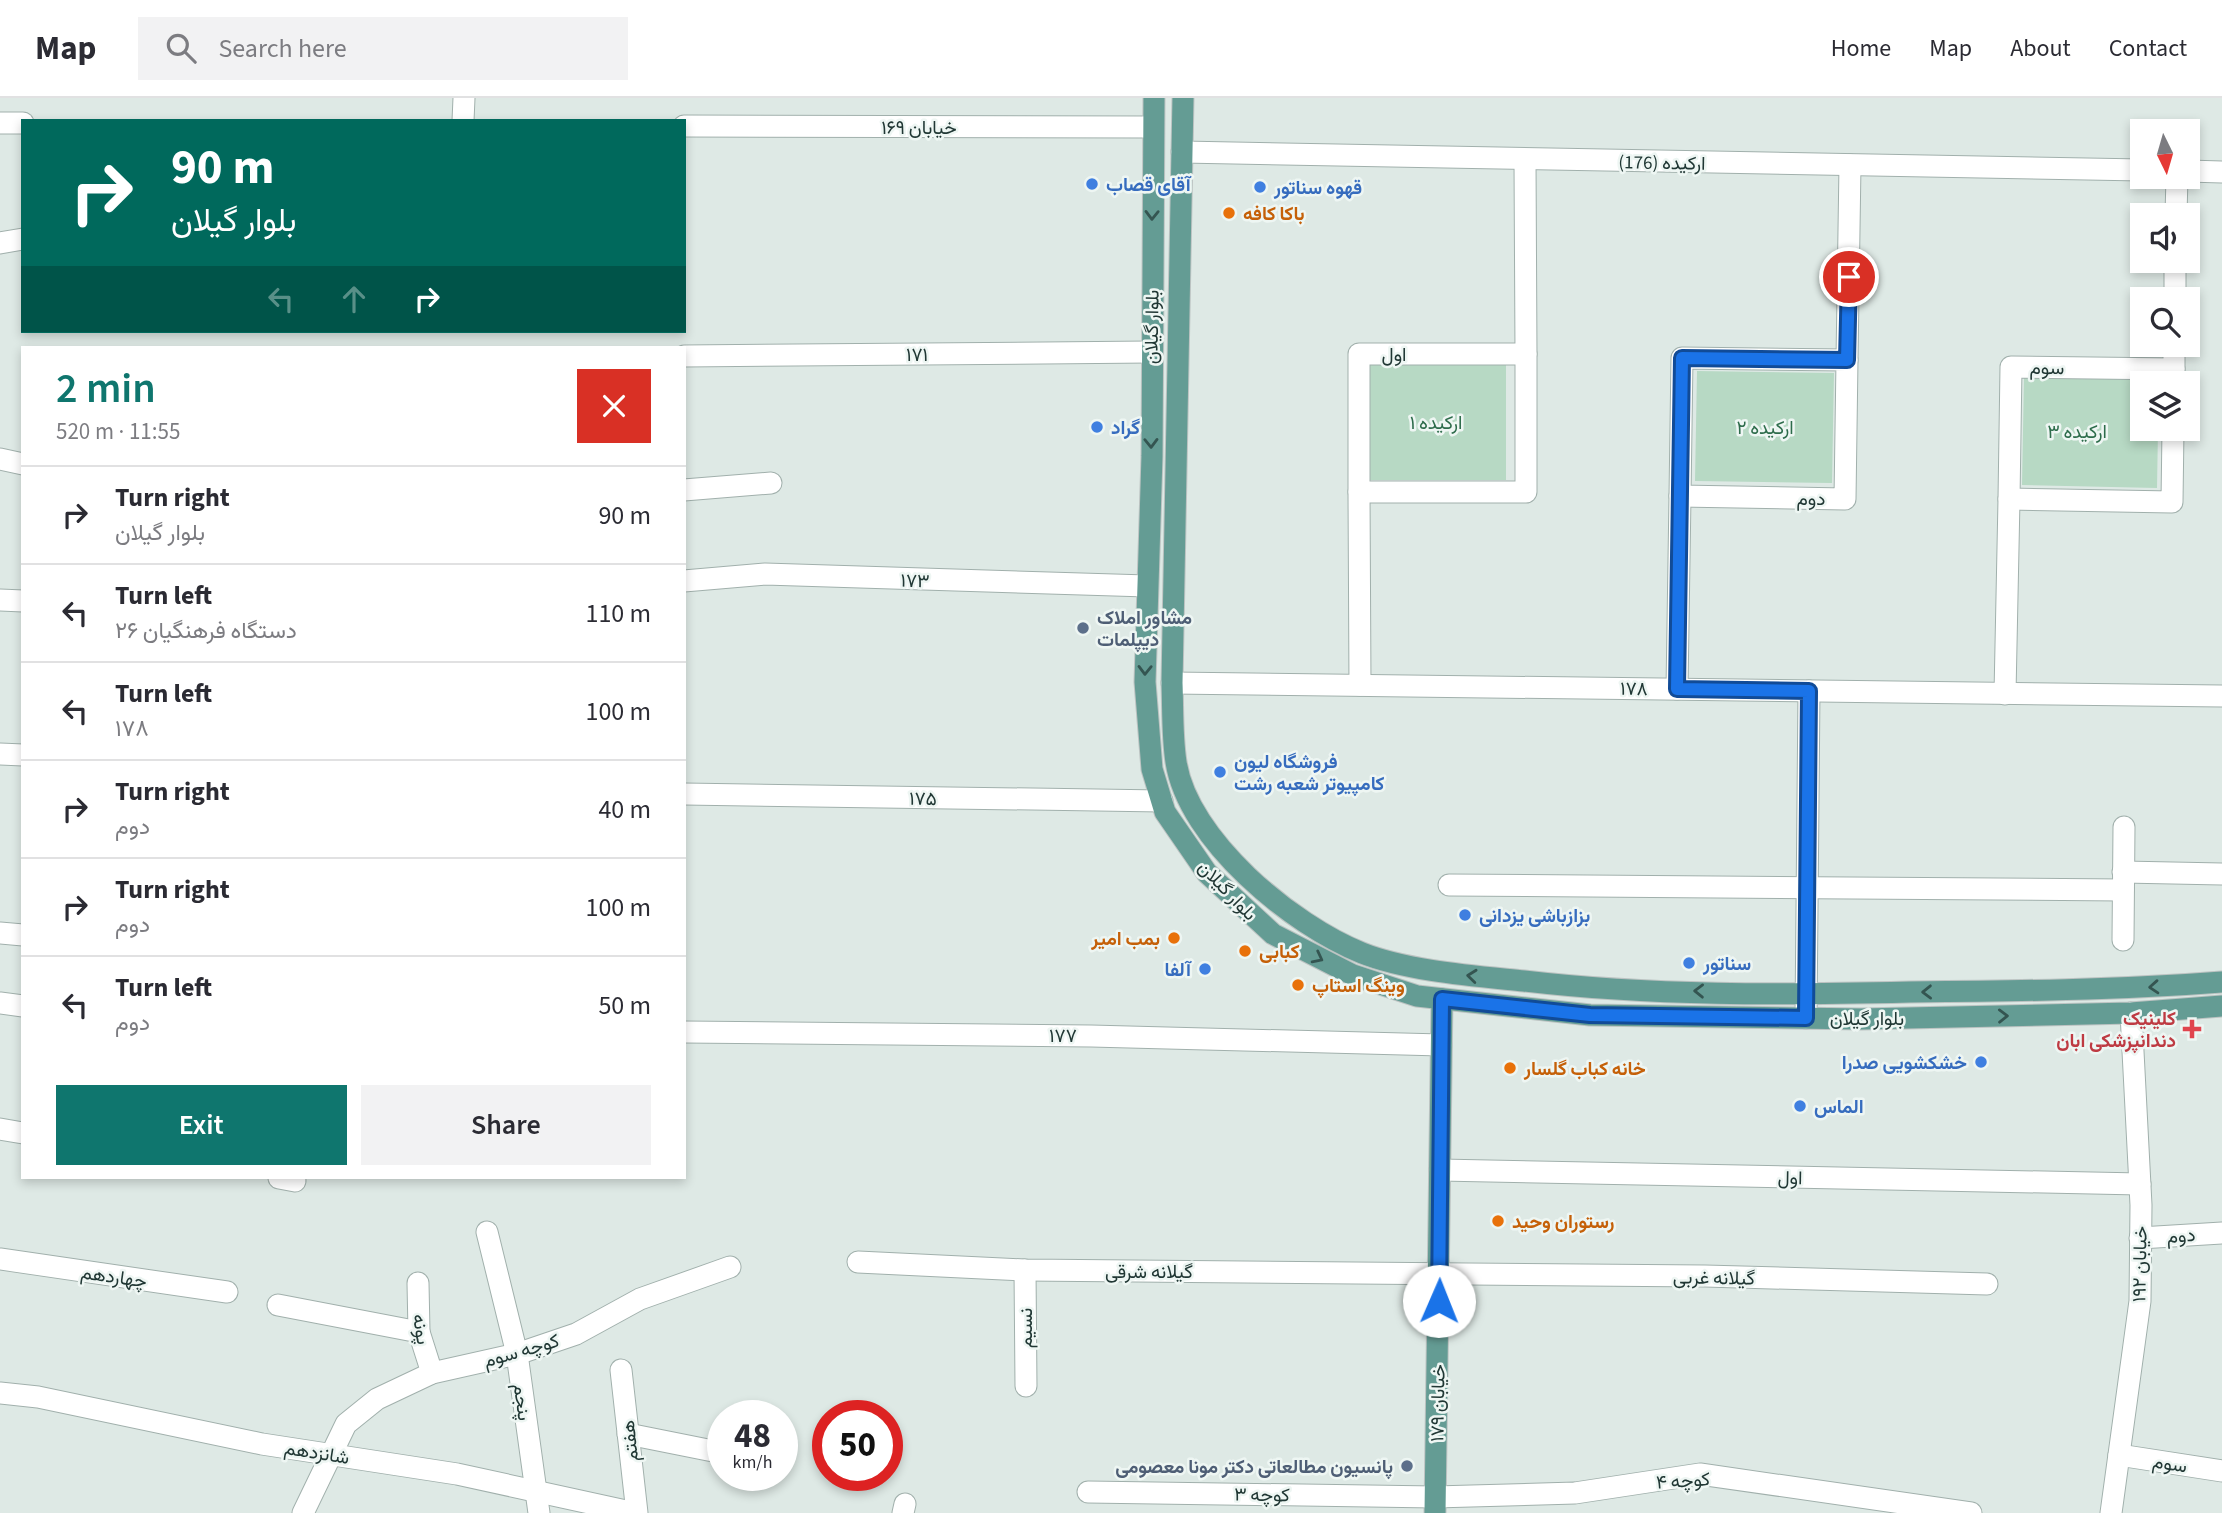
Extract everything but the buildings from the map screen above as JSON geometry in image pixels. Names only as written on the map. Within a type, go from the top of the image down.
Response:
[{"type":"main road","name":"بلوار گیلان","points":[[1154,98],[1150,352],[1152,456],[1145,682],[1152,769],[1165,811],[1207,873],[1273,934],[1353,975],[1417,996],[1590,1015],[1806,1018],[2131,1013],[2222,1006]]},
{"type":"main road","name":"بلوار گیلان","points":[[1184,98],[1172,683],[1176,764],[1193,812],[1231,862],[1289,911],[1362,953],[1455,974],[1587,989],[1804,994],[2130,989],[2222,982]]},
{"type":"main road","name":"خیابان ۱۷۹","points":[[1435,1505],[1442,999]]},
{"type":"street","points":[[463,119],[464,98]]},
{"type":"street","points":[[0,123],[21,123]]},
{"type":"street","name":"خیابان ۱۶۹","points":[[686,126],[1153,127]]},
{"type":"street","name":"ارکیده (176)","points":[[1182,152],[2130,170]]},
{"type":"street","points":[[1359,492],[1526,492],[1525,160]]},
{"type":"street","name":"دوم","points":[[1680,496],[1845,499],[1850,166]]},
{"type":"street","points":[[2200,171],[2222,172]]},
{"type":"street","points":[[0,243],[21,239]]},
{"type":"street","name":"۱۷۱","points":[[686,356],[1150,352]]},
{"type":"street","name":"اول","points":[[1360,685],[1359,354],[1525,354]]},
{"type":"street","points":[[1677,689],[1682,358],[1847,360]]},
{"type":"street","name":"سوم","points":[[2005,694],[2011,367],[2130,374]]},
{"type":"street","points":[[2009,499],[2172,502],[2173,441]]},
{"type":"street","points":[[0,459],[21,464]]},
{"type":"street","points":[[686,490],[771,483]]},
{"type":"street","name":"۱۷۳","points":[[686,581],[765,574],[1147,586]]},
{"type":"street","points":[[0,600],[21,601]]},
{"type":"street","name":"۱۷۸","points":[[1172,683],[2222,696]]},
{"type":"street","points":[[1806,1018],[1804,994],[1809,691]]},
{"type":"street","points":[[0,754],[21,755]]},
{"type":"street","name":"۱۷۵","points":[[686,794],[1162,801]]},
{"type":"street","points":[[2123,827],[2123,940]]},
{"type":"street","points":[[1449,885],[1806,888],[2123,881],[2222,874]]},
{"type":"street","points":[[0,933],[21,935]]},
{"type":"street","points":[[0,1003],[21,1006]]},
{"type":"street","name":"خیابان ۱۹۲","points":[[2111,1513],[2140,1301],[2140,1184],[2131,1013]]},
{"type":"street","name":"۱۷۷","points":[[686,1031],[1091,1036],[1441,1045]]},
{"type":"street","points":[[0,1129],[21,1133]]},
{"type":"street","name":"اول","points":[[1440,1170],[2140,1184]]},
{"type":"street","name":"پنجم","points":[[486,1232],[517,1354],[539,1513]]},
{"type":"street","name":"دوم","points":[[2140,1238],[2222,1233]]},
{"type":"street","name":"چهاردهم","points":[[0,1259],[228,1292]]},
{"type":"street","name":"گیلانه شرقی","points":[[858,1262],[1025,1270],[1440,1273]]},
{"type":"street","name":"کوچه سوم","points":[[331,1454],[346,1424],[377,1399],[432,1373],[517,1354],[576,1334],[640,1299],[730,1267]]},
{"type":"street","name":"نسیم","points":[[1025,1270],[1026,1386]]},
{"type":"street","name":"گیلانه غربی","points":[[1440,1273],[1987,1284]]},
{"type":"street","name":"پونه","points":[[418,1283],[419,1332],[432,1373]]},
{"type":"street","points":[[278,1305],[419,1332]]},
{"type":"street","name":"هفتم","points":[[621,1370],[636,1513]]},
{"type":"street","name":"شانزدهم","points":[[0,1394],[38,1397],[97,1412],[457,1474],[636,1513]]},
{"type":"street","points":[[628,1434],[707,1450]]},
{"type":"street","points":[[303,1513],[331,1454]]},
{"type":"street","name":"سوم","points":[[2119,1455],[2222,1471]]},
{"type":"street","name":"کوچه ۴","points":[[1435,1505],[1575,1493],[1700,1474],[1971,1513]]},
{"type":"street","name":"کوچه ۳","points":[[1088,1492],[1435,1505]]},
{"type":"green space","name":"ارکیده ۱","points":[[1367,364],[1506,364],[1506,480],[1366,480]]},
{"type":"green space","name":"ارکیده ۲","points":[[1697,371],[1834,373],[1832,483],[1695,481]]},
{"type":"green space","name":"ارکیده ۳","points":[[2024,377],[2130,379],[2130,441],[2158,441],[2157,488],[2022,485]]},
{"type":"place","name":"آقای قصاب","points":[[1092,184]]},
{"type":"place","name":"قهوه سناتور","points":[[1260,187]]},
{"type":"place","name":"باکا کافه","points":[[1229,213]]},
{"type":"place","name":"گراد","points":[[1097,427]]},
{"type":"place","name":"مشاور املاک دیپلمات","points":[[1083,628]]},
{"type":"place","name":"فروشگاه لیون کامپیوتر شعبه رشت","points":[[1220,772]]},
{"type":"place","name":"بزازباشی یزدانی","points":[[1465,915]]},
{"type":"place","name":"بمب امیر","points":[[1174,938]]},
{"type":"place","name":"کبابی","points":[[1245,951]]},
{"type":"place","name":"سناتور","points":[[1689,963]]},
{"type":"place","name":"آلفا","points":[[1205,969]]},
{"type":"place","name":"وینگ استاپ","points":[[1298,985]]},
{"type":"place","name":"کلینیک دندانپزشکی ابان","points":[[2192,1029]]},
{"type":"place","name":"خشکشویی صدرا","points":[[1981,1062]]},
{"type":"place","name":"خانه کباب گلسار","points":[[1510,1068]]},
{"type":"place","name":"الماس","points":[[1800,1106]]},
{"type":"place","name":"رستوران وحید","points":[[1498,1221]]},
{"type":"place","name":"پانسیون مطالعاتی دکتر مونا معصومی","points":[[1407,1466]]},
{"type":"route","points":[[1439,1301],[1442,999],[1590,1015],[1806,1018],[1804,994],[1809,691],[1677,689],[1682,358],[1847,360],[1849,277]]}]
